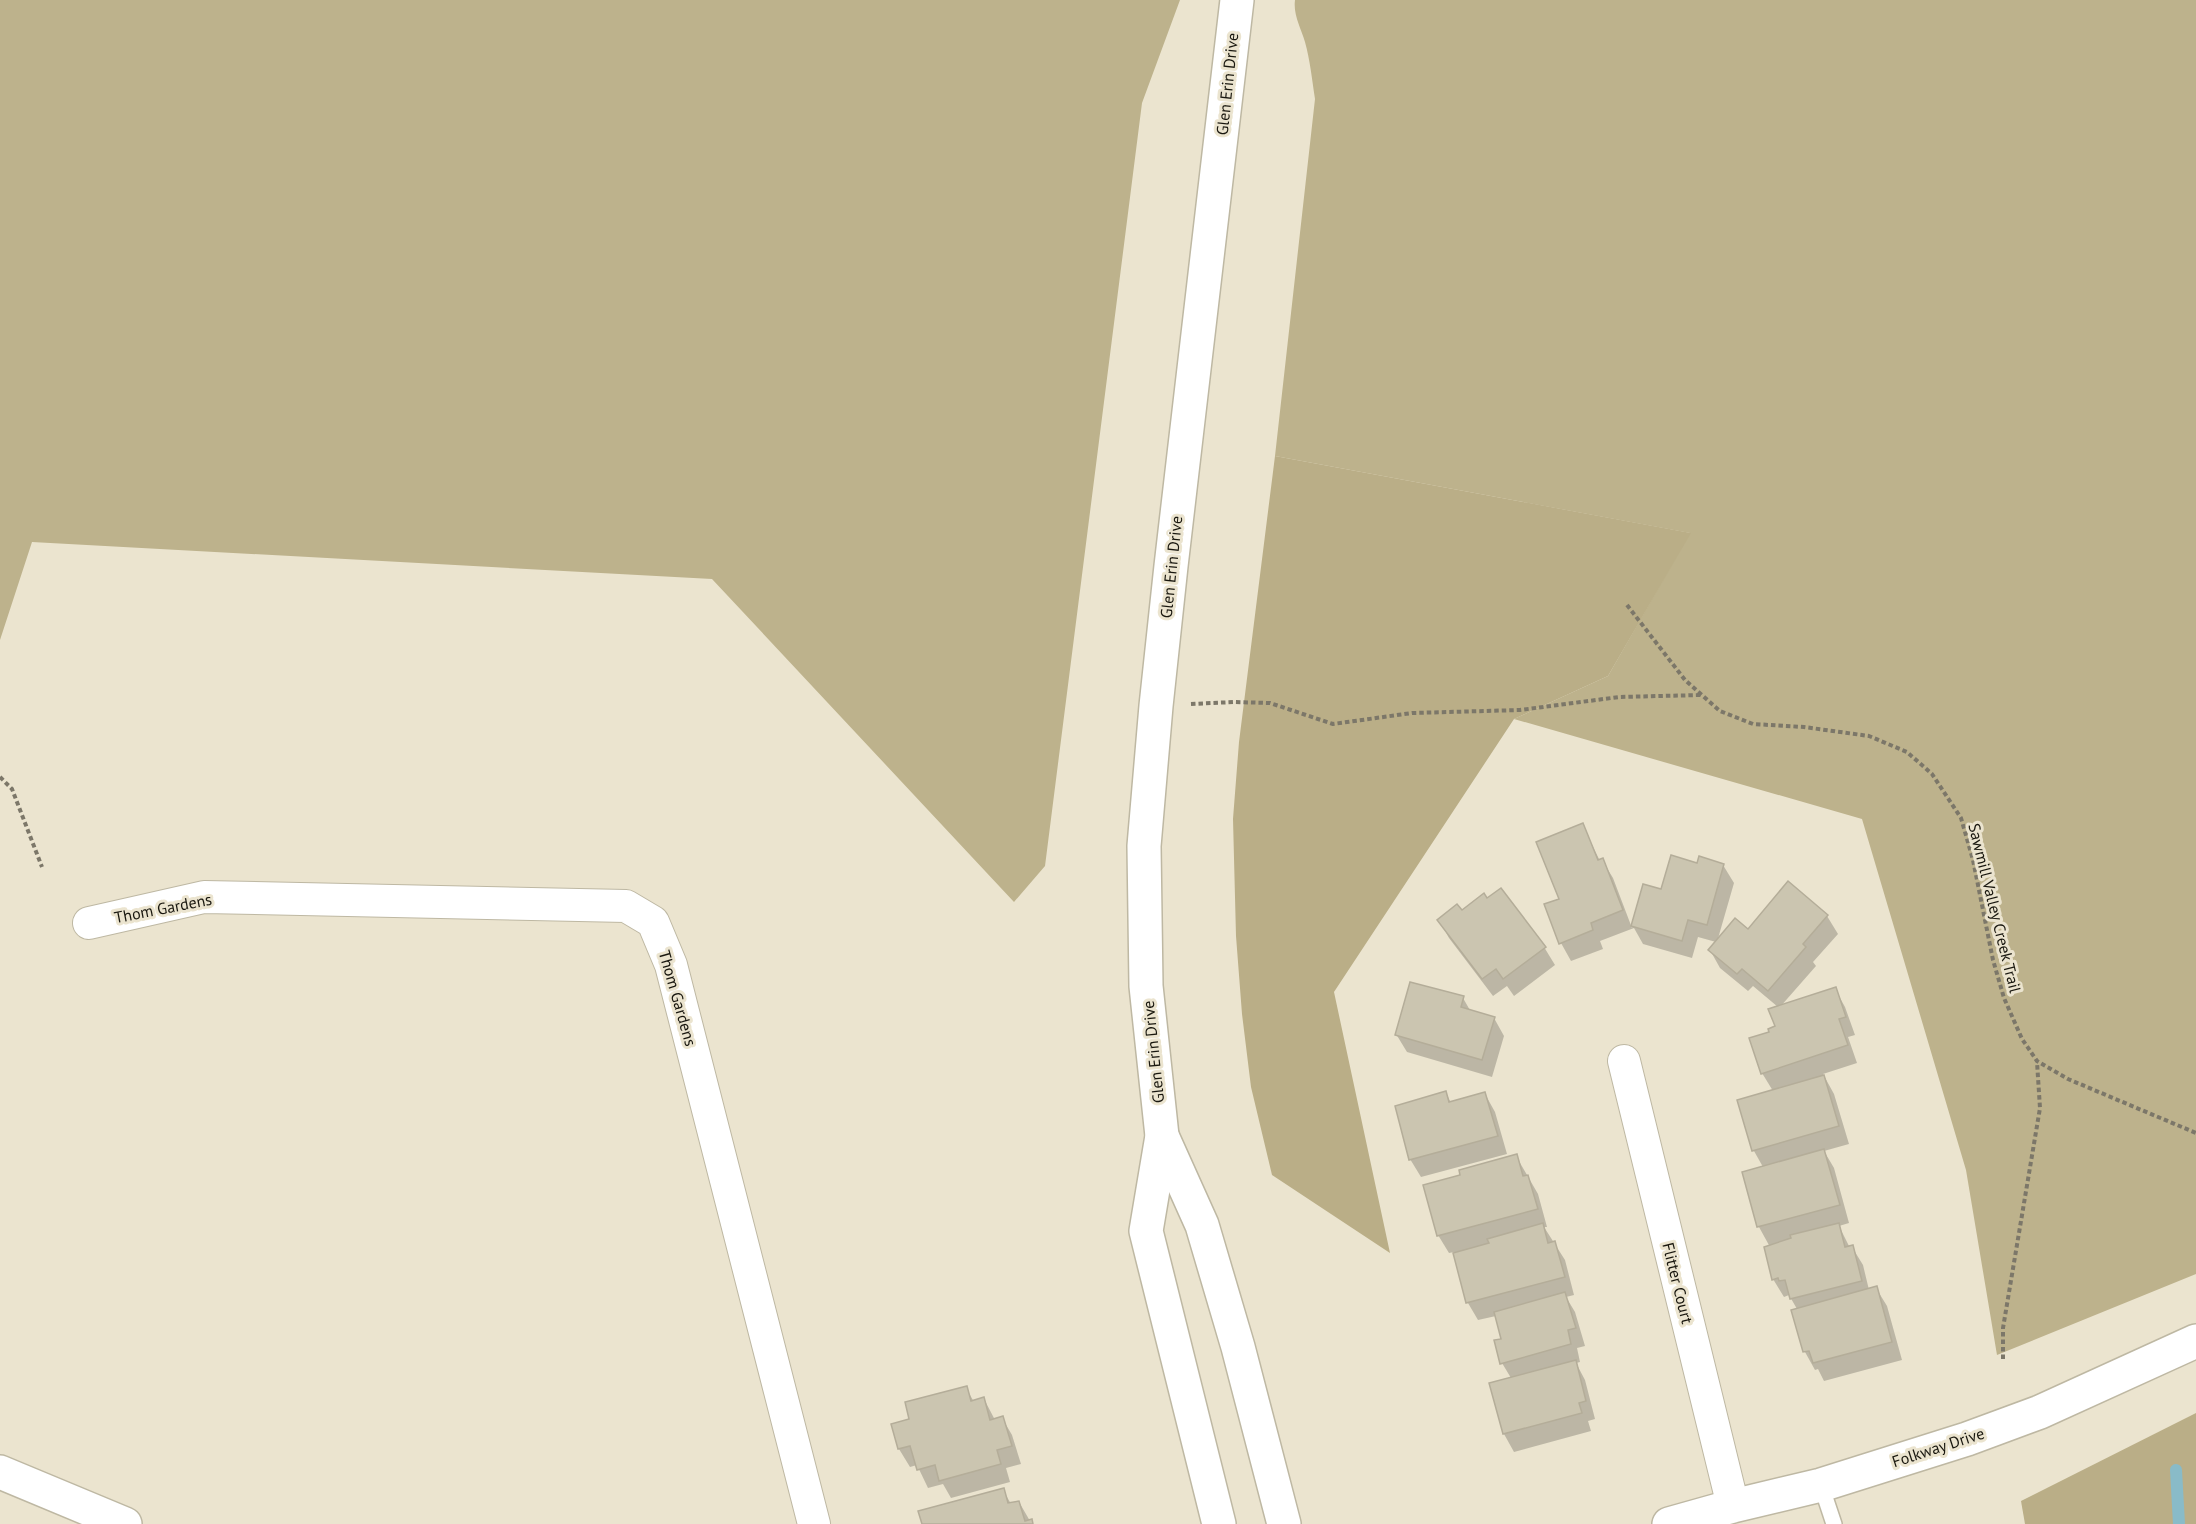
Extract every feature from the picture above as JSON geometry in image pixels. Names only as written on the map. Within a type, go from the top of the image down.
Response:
[{"type":"street","name":"Glen Erin Drive","points":[[1219,1524],[1146,1231],[1162,1136],[1146,986],[1144,846],[1156,706],[1237,0]]},
{"type":"street","name":"Thom Gardens","points":[[89,923],[204,897],[627,906],[653,922],[671,966],[814,1524]]},
{"type":"street","name":"Flitter Court","points":[[1624,1061],[1733,1506]]},
{"type":"street","name":"Glen Erin Drive","points":[[1162,1136],[1202,1225],[1238,1347],[1284,1524]]},
{"type":"street","name":"Folkway Drive","points":[[1669,1524],[1821,1485],[1967,1439],[2040,1412],[2196,1341]]},
{"type":"street","points":[[0,1472],[125,1524]]},
{"type":"lane","points":[[1821,1485],[1834,1524]]},
{"type":"path","name":"Sawmill Valley Creek Trail","points":[[1628,605],[1685,680],[1720,711],[1753,724],[1804,727],[1869,736],[1907,752],[1932,774],[1961,819],[1973,860],[1993,960],[2004,998],[2022,1039],[2037,1061],[2068,1079],[2196,1133]]},
{"type":"path","points":[[1156,706],[1234,702],[1270,703],[1334,724],[1412,713],[1520,711],[1619,697],[1701,694]]},
{"type":"path","points":[[0,777],[12,789],[42,867]]},
{"type":"path","points":[[2003,1359],[2003,1328],[2040,1108],[2037,1061]]},
{"type":"shaded area","points":[[0,0],[1180,0],[1142,103],[1045,866],[1014,902],[712,579],[32,542],[0,640]]},
{"type":"shaded area","points":[[1295,0],[2196,0],[2196,1274],[1997,1355],[1966,1170],[1862,819],[1514,719],[1608,676],[1690,533],[1275,456],[1315,99],[1307,49],[1295,11]]},
{"type":"shaded area","points":[[1275,456],[1691,533],[1608,676],[1514,719],[1334,992],[1390,1253],[1272,1175],[1251,1087],[1236,936],[1233,819],[1239,742]]},
{"type":"shaded area","points":[[2196,1413],[2196,1524],[2025,1524],[2021,1501]]},
{"type":"building","points":[[1583,823],[1598,860],[1603,858],[1623,910],[1591,923],[1593,930],[1559,944],[1544,904],[1559,899],[1536,842]]},
{"type":"building","points":[[1671,855],[1697,863],[1699,856],[1724,864],[1707,925],[1688,920],[1682,941],[1631,926],[1643,884],[1661,889]]},
{"type":"building","points":[[1788,881],[1828,915],[1803,944],[1806,947],[1768,991],[1742,969],[1737,974],[1708,950],[1735,918],[1748,929]]},
{"type":"building","points":[[1501,888],[1546,947],[1503,979],[1496,969],[1482,979],[1437,920],[1457,904],[1462,910],[1484,893],[1487,898]]},
{"type":"building","points":[[1410,982],[1464,996],[1461,1007],[1495,1017],[1482,1060],[1395,1035]]},
{"type":"building","points":[[1836,987],[1846,1017],[1839,1019],[1848,1045],[1761,1074],[1749,1038],[1769,1032],[1768,1029],[1775,1026],[1768,1009]]},
{"type":"building","points":[[1824,1075],[1839,1126],[1752,1151],[1737,1100]]},
{"type":"building","points":[[1446,1091],[1449,1102],[1485,1092],[1498,1136],[1409,1160],[1395,1106]]},
{"type":"building","points":[[1824,1149],[1840,1205],[1757,1227],[1742,1172]]},
{"type":"building","points":[[1517,1154],[1523,1176],[1528,1175],[1538,1209],[1437,1236],[1423,1185],[1460,1175],[1459,1170]]},
{"type":"building","points":[[1543,1223],[1548,1243],[1555,1241],[1565,1277],[1466,1303],[1453,1253],[1489,1243],[1487,1239]]},
{"type":"building","points":[[1839,1223],[1845,1247],[1853,1245],[1862,1281],[1790,1299],[1785,1280],[1779,1281],[1778,1278],[1772,1280],[1764,1247],[1791,1238],[1790,1235]]},
{"type":"building","points":[[1877,1286],[1892,1342],[1813,1363],[1809,1351],[1803,1352],[1791,1310]]},
{"type":"building","points":[[1565,1292],[1576,1328],[1568,1330],[1571,1344],[1500,1364],[1494,1340],[1501,1339],[1494,1312]]},
{"type":"building","points":[[1576,1360],[1586,1401],[1579,1403],[1582,1413],[1503,1434],[1489,1383]]},
{"type":"building","points":[[967,1386],[971,1401],[984,1397],[990,1420],[1003,1416],[1012,1446],[997,1450],[1001,1464],[939,1481],[935,1465],[917,1470],[910,1446],[898,1449],[891,1424],[909,1419],[905,1402]]},
{"type":"building","points":[[1004,1488],[1008,1503],[1019,1501],[1025,1521],[1032,1519],[1033,1524],[922,1524],[918,1511]]},
{"type":"waterway","points":[[2176,1470],[2179,1524]]}]
